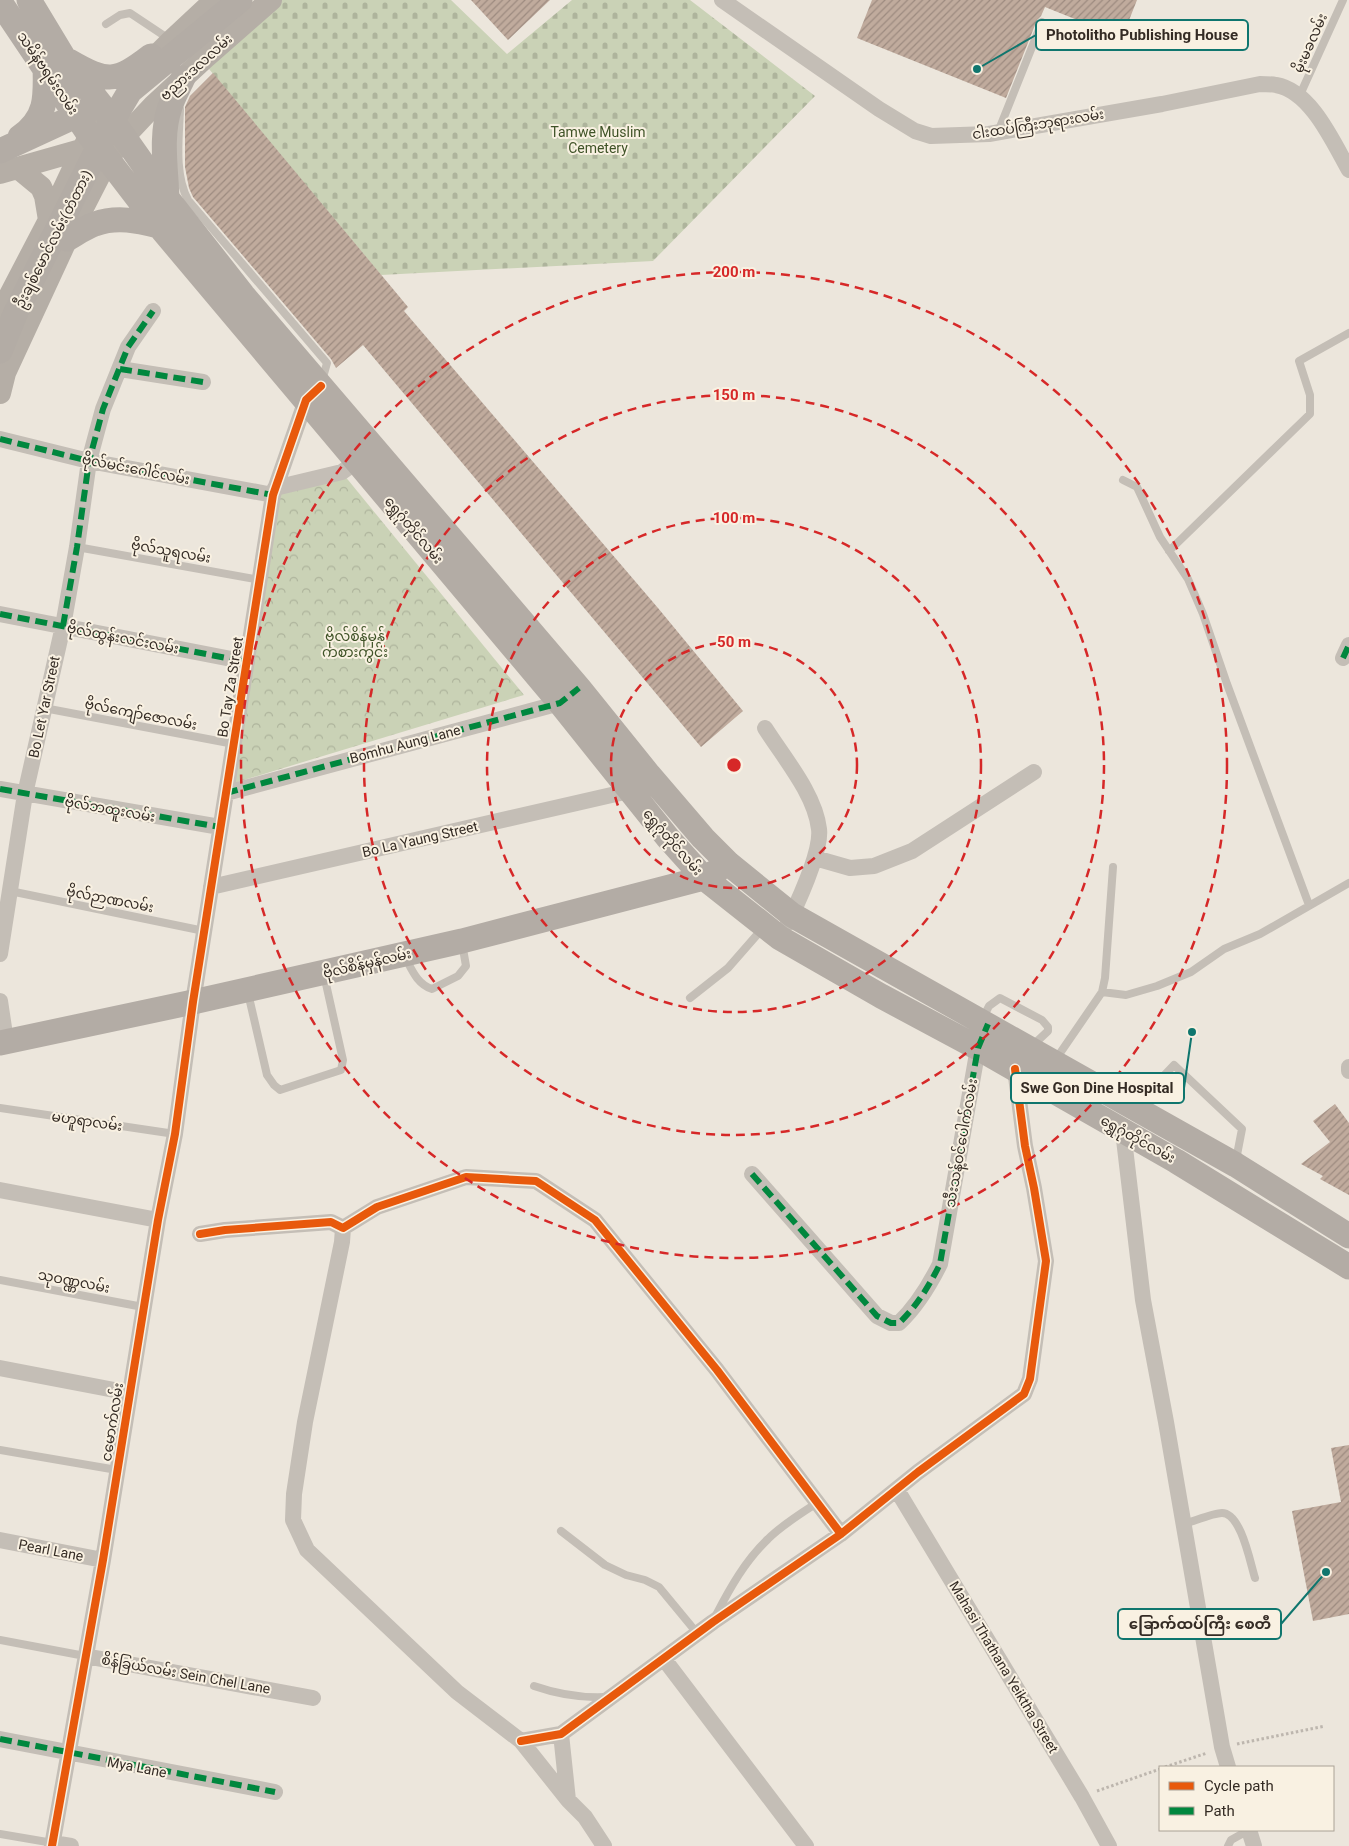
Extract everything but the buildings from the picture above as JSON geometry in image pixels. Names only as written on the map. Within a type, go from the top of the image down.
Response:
[{"type":"main road","name":"သမိန်ဗရမ်းလမ်း","points":[[29,0],[54,62]]},
{"type":"main road","points":[[54,62],[109,78],[130,72],[171,41],[215,0]]},
{"type":"main road","points":[[5,157],[130,91],[240,0]]},
{"type":"main road","name":"ဗညားဒလလမ်း","points":[[99,136],[183,78],[271,0]]},
{"type":"main road","name":"သမိန်ဗရမ်းလမ်း","points":[[0,2],[54,62]]},
{"type":"main road","points":[[0,314],[49,220],[99,136],[171,41]]},
{"type":"main road","points":[[0,393],[6,374],[67,238],[99,136],[54,62]]},
{"type":"main road","points":[[5,157],[35,125],[42,111],[54,62]]},
{"type":"main road","points":[[167,198],[164,148],[166,127],[169,108],[183,78]]},
{"type":"main road","name":"ဦးချစ်မောင်လမ်း(တံတား)","points":[[0,351],[16,312],[99,136],[130,91]]},
{"type":"main road","points":[[5,157],[99,136]]},
{"type":"main road","points":[[5,157],[99,136]]},
{"type":"main road","name":"ရွှေဂုံတိုင်လမ်း","points":[[99,136],[167,198],[243,295],[313,393]]},
{"type":"main road","name":"ရွှေဂုံတိုင်လမ်း","points":[[99,136],[159,226],[313,393],[569,695],[649,775],[703,838],[729,864],[792,915],[1028,1047],[1046,1072],[1123,1131],[1229,1192],[1349,1267]]},
{"type":"main road","points":[[5,157],[41,187],[45,196],[49,220]]},
{"type":"main road","points":[[67,238],[96,224],[114,220],[134,219],[159,226]]},
{"type":"main road","name":"ရွှေဂုံတိုင်လမ်း","points":[[569,695],[629,791],[704,878],[772,932],[881,996],[1015,1069],[1046,1072],[1134,1107],[1236,1165],[1349,1236]]},
{"type":"main road","name":"ဗိုလ်စိန်မှန်လမ်း","points":[[3,1042],[193,1002],[462,941],[704,878],[729,864]]},
{"type":"main road","points":[[1015,1069],[1028,1047]]},
{"type":"street","name":"ငါးထပ်ကြီးဘုရားလမ်း","points":[[722,0],[879,109],[915,131],[931,136],[998,132],[1162,104],[1260,84],[1277,85],[1299,97],[1319,118],[1349,170]]},
{"type":"street","name":"Bo Let Yar Street","points":[[0,954],[25,794],[62,626],[77,547],[89,461],[103,409],[128,347],[153,312]]},
{"type":"street","points":[[120,369],[203,382]]},
{"type":"street","name":"Bo Tay Za Street","points":[[193,1002],[274,492],[313,393]]},
{"type":"street","name":"ဗိုလ်မင်းဂေါင်လမ်း","points":[[0,438],[89,461],[274,492]]},
{"type":"street","points":[[274,492],[342,472],[365,455]]},
{"type":"street","name":"ဗိုလ်ထွန်းလင်းလမ်း","points":[[0,614],[246,662]]},
{"type":"street","name":"Bomhu Aung Lane","points":[[226,793],[569,695]]},
{"type":"street","points":[[765,728],[811,799],[820,830],[815,858],[792,915],[772,932]]},
{"type":"street","points":[[815,858],[850,868],[874,866],[912,851],[1034,772]]},
{"type":"street","name":"ဗိုလ်ဘထူးလမ်း","points":[[0,789],[220,828]]},
{"type":"street","name":"Bo La Yaung Street","points":[[211,887],[629,791]]},
{"type":"street","points":[[0,1001],[3,1042]]},
{"type":"street","name":"ငမောက်လမ်း","points":[[52,1844],[102,1560],[158,1220],[175,1134],[193,1002]]},
{"type":"street","name":"သီးသန့်ဝင်ပေါက်လမ်း","points":[[752,1174],[878,1316],[891,1323],[899,1323],[915,1306],[930,1284],[940,1264],[978,1048],[985,1023]]},
{"type":"street","points":[[521,1741],[561,1734],[714,1622],[840,1534],[898,1490],[918,1472],[1024,1394],[1030,1379],[1046,1261],[1025,1146],[1015,1069]]},
{"type":"street","points":[[1123,1131],[1143,1300],[1222,1747],[1228,1766]]},
{"type":"street","points":[[343,1228],[377,1206],[466,1177],[536,1182],[595,1220],[717,1370],[840,1534]]},
{"type":"street","points":[[0,1190],[158,1220]]},
{"type":"street","points":[[200,1234],[225,1230],[331,1222],[343,1228]]},
{"type":"street","points":[[343,1228],[342,1242],[305,1422],[294,1494],[293,1520],[307,1550],[456,1692],[521,1741],[568,1800],[585,1817],[604,1846]]},
{"type":"street","points":[[0,1368],[130,1393]]},
{"type":"street","name":"Mahasi Thathana Yeiktha Street","points":[[898,1490],[1082,1797],[1109,1846]]},
{"type":"street","name":"Pearl Lane","points":[[0,1540],[102,1560]]},
{"type":"street","name":"စိန်ခြယ်လမ်း Sein Chel Lane","points":[[85,1656],[314,1698]]},
{"type":"street","points":[[664,1659],[806,1846]]},
{"type":"street","points":[[561,1734],[568,1800]]},
{"type":"street","name":"Mya Lane","points":[[0,1739],[68,1754],[275,1792]]},
{"type":"street","points":[[1249,1831],[1254,1846]]},
{"type":"street","points":[[52,1844],[72,1846]]},
{"type":"lane","name":"မိုးမခလမ်း","points":[[1299,97],[1343,0]]},
{"type":"lane","points":[[106,24],[120,15],[130,13],[171,41]]},
{"type":"lane","points":[[998,132],[1042,22]]},
{"type":"lane","points":[[183,78],[178,148],[182,189],[188,200],[328,363],[313,393]]},
{"type":"lane","points":[[1169,551],[1310,414],[1310,395],[1299,362],[1349,333]]},
{"type":"lane","points":[[1123,480],[1137,487],[1160,537],[1188,579],[1203,614],[1226,684],[1310,905]]},
{"type":"lane","name":"ဗိုလ်သူရလမ်း","points":[[77,547],[260,580]]},
{"type":"lane","name":"ဗိုလ်ကျော်ဇောလမ်း","points":[[44,708],[234,744]]},
{"type":"lane","points":[[1046,1072],[1102,992],[1106,978],[1113,867]]},
{"type":"lane","points":[[1102,992],[1126,995],[1157,986],[1191,972],[1224,949],[1260,934],[1349,883]]},
{"type":"lane","name":"ဗိုလ်ဉာဏလမ်း","points":[[10,891],[204,931]]},
{"type":"lane","points":[[690,998],[772,932]]},
{"type":"lane","points":[[404,954],[418,981],[432,989],[458,976],[466,966],[462,941]]},
{"type":"lane","points":[[247,990],[267,1075],[280,1090],[341,1070],[343,1060],[324,973]]},
{"type":"lane","points":[[1134,1107],[1174,1065],[1242,1129],[1236,1165]]},
{"type":"lane","name":"မဟူရာလမ်း","points":[[0,1108],[175,1134]]},
{"type":"lane","name":"သုဝဏ္ဏလမ်း","points":[[0,1280],[144,1308]]},
{"type":"lane","points":[[0,1450],[117,1470]]},
{"type":"lane","points":[[714,1622],[728,1591],[750,1558],[786,1524],[817,1503]]},
{"type":"lane","points":[[1183,1524],[1222,1513],[1230,1516],[1240,1527],[1255,1578]]},
{"type":"lane","points":[[561,1531],[605,1565],[659,1587],[698,1634]]},
{"type":"lane","name":"စိန်ခြယ်လမ်း Sein Chel Lane","points":[[0,1640],[85,1656]]},
{"type":"lane","points":[[534,1686],[550,1691],[591,1698],[612,1696]]},
{"type":"lane","points":[[1228,1846],[1231,1840],[1247,1831]]},
{"type":"lane","points":[[0,1834],[52,1844]]},
{"type":"path","points":[[1168,1766],[1222,1747],[1326,1726]]},
{"type":"path","points":[[1082,1797],[1159,1769]]},
{"type":"green space","name":"Tamwe Muslim Cemetery","points":[[279,0],[451,0],[507,54],[572,0],[690,0],[815,96],[653,261],[381,275],[204,63]]},
{"type":"green space","name":"ဗိုလ်စိန်မှန် ကစားကွင်း","points":[[344,475],[524,695],[234,783],[279,493]]},
{"type":"marked path","points":[[63,626],[77,547],[89,461],[103,409],[128,347],[153,311]]},
{"type":"marked path","points":[[120,369],[203,382]]},
{"type":"marked path","points":[[0,439],[89,461],[273,495]]},
{"type":"marked path","points":[[0,614],[247,662]]},
{"type":"marked path","points":[[1343,658],[1349,645]]},
{"type":"marked path","points":[[226,793],[560,703],[579,688]]},
{"type":"marked path","points":[[0,789],[220,827]]},
{"type":"marked path","points":[[752,1174],[877,1316],[891,1323],[899,1323],[922,1295],[940,1264],[978,1048],[988,1024]]},
{"type":"marked path","points":[[0,1739],[275,1792]]},
{"type":"cycle path","points":[[52,1846],[103,1560],[158,1220],[175,1134],[193,1002],[273,495],[306,400],[321,386]]},
{"type":"cycle path","points":[[521,1741],[561,1734],[713,1622],[841,1534],[918,1472],[1024,1394],[1030,1379],[1046,1261],[1025,1146],[1015,1069]]},
{"type":"cycle path","points":[[200,1234],[225,1230],[331,1222],[343,1228],[377,1207],[466,1177],[536,1181],[595,1220],[717,1370],[841,1534]]},
{"type":"place","name":"Photolitho Publishing House","points":[[977,69]]},
{"type":"place","name":"Swe Gon Dine Hospital","points":[[1192,1032]]},
{"type":"place","name":"ခြောက်ထပ်ကြီး စေတီ","points":[[1326,1572]]}]
